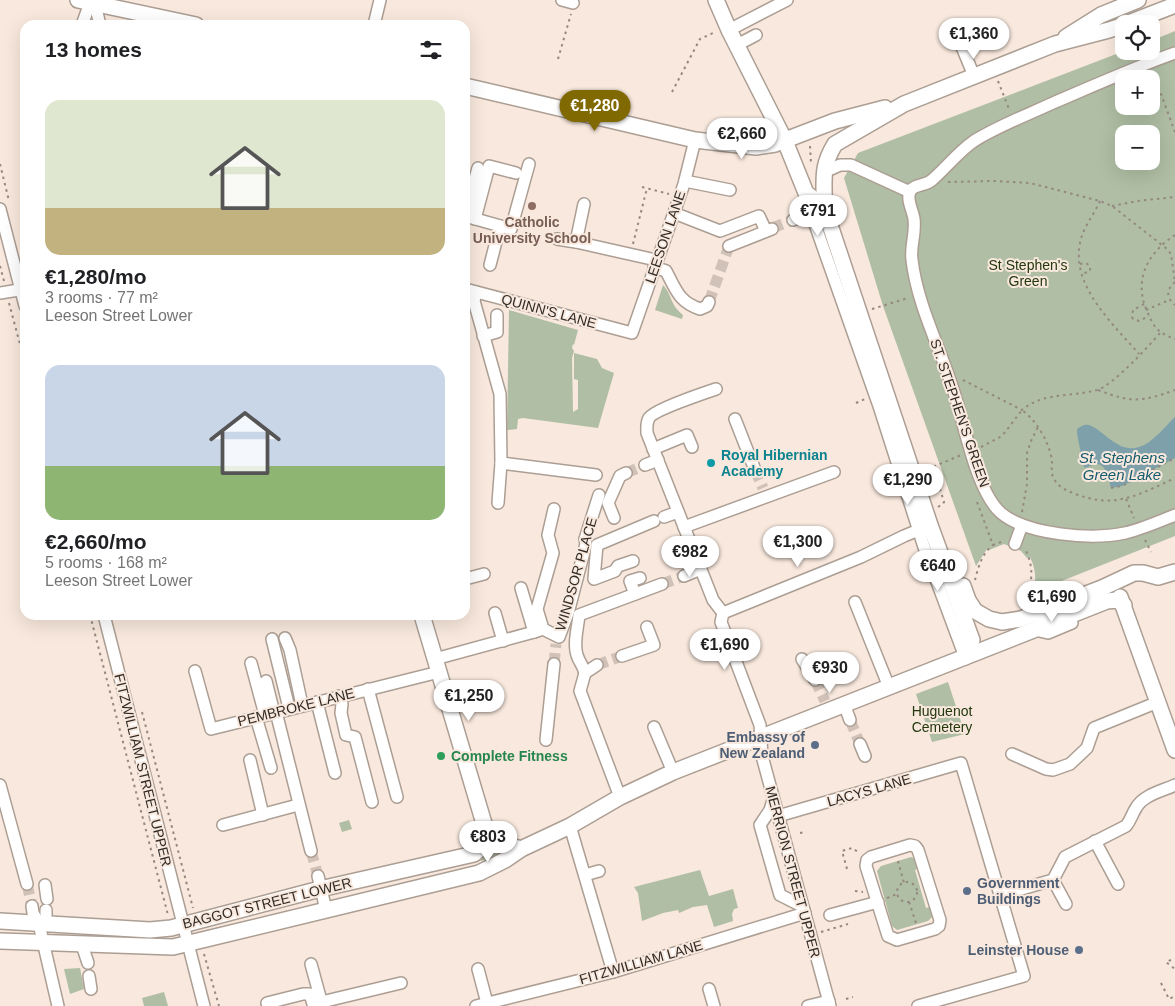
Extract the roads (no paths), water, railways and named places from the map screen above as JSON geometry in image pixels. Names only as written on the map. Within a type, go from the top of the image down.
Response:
[{"type":"main road","points":[[716,0],[729,30],[785,141],[806,193],[817,210],[860,313],[928,529],[972,640],[965,657]]},
{"type":"main road","points":[[1055,44],[1102,14],[1138,0]]},
{"type":"main road","points":[[88,2],[173,20]]},
{"type":"main road","points":[[1149,15],[1175,5]]},
{"type":"main road","points":[[470,87],[696,140],[756,147],[785,141],[835,121],[904,104],[1055,44],[1115,28]]},
{"type":"main road","points":[[817,210],[824,168],[829,154],[836,144],[904,104]]},
{"type":"main road","points":[[928,529],[952,557],[971,606],[980,615],[989,619],[1002,622],[1021,618],[1104,594],[1117,600],[1124,606],[1175,750]]},
{"type":"main road","points":[[965,657],[1035,630],[1104,594],[1138,572],[1158,577],[1175,572]]},
{"type":"main road","points":[[424,620],[488,837],[496,842],[521,849]]},
{"type":"main road","name":"BAGGOT STREET LOWER","points":[[0,941],[173,947],[480,873],[521,849],[570,826],[620,797],[673,772],[760,737],[826,706],[845,704],[965,657]]},
{"type":"main road","name":"BAGGOT STREET LOWER","points":[[0,921],[44,914],[150,930],[183,924],[319,882],[474,854],[483,846],[488,837]]},
{"type":"street","points":[[375,20],[380,0]]},
{"type":"street","points":[[729,30],[787,0]]},
{"type":"street","points":[[83,20],[88,2]]},
{"type":"street","points":[[88,2],[97,20]]},
{"type":"street","points":[[957,35],[974,76]]},
{"type":"street","points":[[737,45],[756,36]]},
{"type":"street","points":[[830,169],[840,165],[851,165],[910,192],[914,187],[928,183],[958,154],[975,141],[1014,121],[1149,62],[1175,53]]},
{"type":"street","name":"LEESON LANE","points":[[632,333],[685,181],[696,140]]},
{"type":"street","points":[[472,218],[511,229],[529,164]]},
{"type":"street","points":[[472,218],[489,166],[516,172]]},
{"type":"street","points":[[472,218],[478,168]]},
{"type":"street","points":[[685,181],[730,190]]},
{"type":"street","name":"ST. STEPHEN'S GREEN","points":[[910,192],[908,198],[915,230],[911,259],[920,295],[952,386],[970,451],[989,498],[1001,513],[1022,525],[1034,529],[1062,534],[1106,536],[1140,529],[1175,515]]},
{"type":"street","points":[[576,242],[584,204]]},
{"type":"street","points":[[0,209],[20,279]]},
{"type":"street","points":[[716,389],[651,416],[646,427],[713,600],[723,613],[928,529],[880,409],[817,210],[793,220]]},
{"type":"street","points":[[674,212],[720,231],[759,216],[769,230],[729,246]]},
{"type":"street","points":[[490,265],[500,226]]},
{"type":"street","points":[[557,239],[631,254],[666,271],[684,302],[700,309],[707,306],[710,302]]},
{"type":"street","points":[[3,292],[20,289]]},
{"type":"street","points":[[470,291],[496,395],[496,500]]},
{"type":"street","name":"QUINN'S LANE","points":[[470,291],[632,333]]},
{"type":"street","points":[[481,339],[497,332],[497,315]]},
{"type":"street","points":[[735,419],[755,470]]},
{"type":"street","points":[[653,448],[687,435],[692,447]]},
{"type":"street","points":[[645,465],[658,460]]},
{"type":"street","points":[[684,527],[765,492],[778,493],[834,472]]},
{"type":"street","points":[[614,518],[608,503],[620,476],[626,473]]},
{"type":"street","points":[[497,474],[596,475]]},
{"type":"street","name":"WINDSOR PLACE","points":[[521,588],[539,630],[558,641],[584,552],[585,539],[599,495]]},
{"type":"street","name":"WINDSOR PLACE","points":[[539,630],[537,608],[554,553],[548,535],[554,509]]},
{"type":"street","points":[[633,561],[618,566],[615,571],[594,579],[597,545],[678,512]]},
{"type":"street","points":[[1015,544],[1022,525]]},
{"type":"street","points":[[684,576],[701,570]]},
{"type":"street","points":[[470,578],[484,574]]},
{"type":"street","points":[[635,594],[630,581],[640,578]]},
{"type":"street","points":[[620,797],[580,691],[585,673],[577,655],[576,646],[579,615],[662,584]]},
{"type":"street","points":[[855,602],[865,622],[889,687]]},
{"type":"street","points":[[495,613],[503,641]]},
{"type":"street","name":"MERRION STREET UPPER","points":[[723,613],[721,622],[760,725],[762,756],[829,1003]]},
{"type":"street","name":"FITZWILLIAM STREET UPPER","points":[[105,620],[183,924],[194,942],[204,1006]]},
{"type":"street","points":[[622,656],[654,645],[647,627]]},
{"type":"street","name":"WINDSOR PLACE","points":[[437,665],[503,641],[520,639],[539,630]]},
{"type":"street","points":[[285,638],[290,650],[302,706]]},
{"type":"street","points":[[272,639],[290,708]]},
{"type":"street","points":[[802,659],[815,680]]},
{"type":"street","points":[[251,663],[298,805],[311,851]]},
{"type":"street","points":[[546,740],[554,664]]},
{"type":"street","name":"PEMBROKE LANE","points":[[195,671],[211,729],[368,689],[437,665]]},
{"type":"street","points":[[585,673],[597,665]]},
{"type":"street","points":[[266,681],[271,768]]},
{"type":"street","points":[[368,689],[397,797]]},
{"type":"street","points":[[339,696],[342,704],[341,713],[346,735],[355,737],[372,802]]},
{"type":"street","points":[[317,702],[335,773]]},
{"type":"street","points":[[1012,754],[1046,769],[1053,770],[1070,764],[1087,748],[1094,728],[1158,702]]},
{"type":"street","points":[[845,704],[850,720]]},
{"type":"street","points":[[654,727],[673,772]]},
{"type":"street","points":[[860,744],[865,756]]},
{"type":"street","points":[[250,760],[264,815]]},
{"type":"street","name":"LACYS LANE","points":[[778,816],[961,763],[1000,895]]},
{"type":"street","points":[[0,785],[4,816],[27,884]]},
{"type":"street","points":[[918,1006],[1024,976],[1000,895],[1053,880],[1065,858],[1126,826],[1133,818],[1136,808],[1144,798],[1175,785]]},
{"type":"street","points":[[773,800],[770,810],[760,825],[780,895],[800,906],[805,911]]},
{"type":"street","points":[[223,825],[298,805]]},
{"type":"street","points":[[570,826],[613,972]]},
{"type":"street","points":[[1095,842],[1118,884]]},
{"type":"street","points":[[910,845],[915,846],[918,850],[940,920],[939,926],[897,940],[892,939],[888,936],[882,900],[866,866],[868,860],[871,857],[910,845]]},
{"type":"street","points":[[770,857],[788,852]]},
{"type":"street","points":[[584,875],[599,870]]},
{"type":"street","points":[[1053,880],[1066,904]]},
{"type":"street","points":[[319,882],[326,910]]},
{"type":"street","points":[[45,885],[44,943],[58,1006]]},
{"type":"street","points":[[830,916],[882,900]]},
{"type":"street","points":[[32,906],[33,913],[44,914]]},
{"type":"street","name":"FITZWILLIAM LANE","points":[[476,1006],[613,972],[805,911]]},
{"type":"street","points":[[82,945],[88,963]]},
{"type":"street","points":[[311,964],[320,997],[315,1004]]},
{"type":"street","points":[[478,969],[487,1003]]},
{"type":"street","points":[[89,976],[91,989]]},
{"type":"street","points":[[315,1004],[401,983]]},
{"type":"street","points":[[708,989],[714,1006]]},
{"type":"street","points":[[273,1003],[303,994],[310,994],[315,1004]]},
{"type":"street","points":[[808,1006],[829,1003]]},
{"type":"water","name":"St. Stephens Green Lake","points":[[1175,417],[1175,458],[1122,486],[1111,488],[1107,473],[1103,467],[1094,464],[1085,468],[1081,462],[1077,429],[1083,425],[1089,425],[1122,446],[1130,448],[1139,447],[1149,442]]},
{"type":"tunnel","points":[[772,228],[793,220]]},
{"type":"tunnel","points":[[709,302],[729,246]]},
{"type":"tunnel","points":[[626,473],[645,465]]},
{"type":"tunnel","points":[[755,470],[763,488]]},
{"type":"tunnel","points":[[662,584],[684,576]]},
{"type":"tunnel","points":[[554,664],[556,644]]},
{"type":"tunnel","points":[[597,665],[622,656]]},
{"type":"tunnel","points":[[815,680],[825,701]]},
{"type":"tunnel","points":[[850,720],[860,744]]},
{"type":"tunnel","points":[[311,851],[318,876]]},
{"type":"tunnel","points":[[27,884],[32,906]]},
{"type":"place","name":"Catholic University School","points":[[532,206]]},
{"type":"place","name":"Royal Hibernian Academy","points":[[711,463]]},
{"type":"place","name":"Embassy of New Zealand","points":[[815,745]]},
{"type":"place","name":"Complete Fitness","points":[[441,756]]},
{"type":"place","name":"Government Buildings","points":[[967,891]]},
{"type":"place","name":"Leinster House","points":[[1079,950]]},
{"type":"park label","name":"St Stephen's Green","points":[[1028,274]]},
{"type":"park label","name":"Huguenot Cemetery","points":[[942,720]]}]
